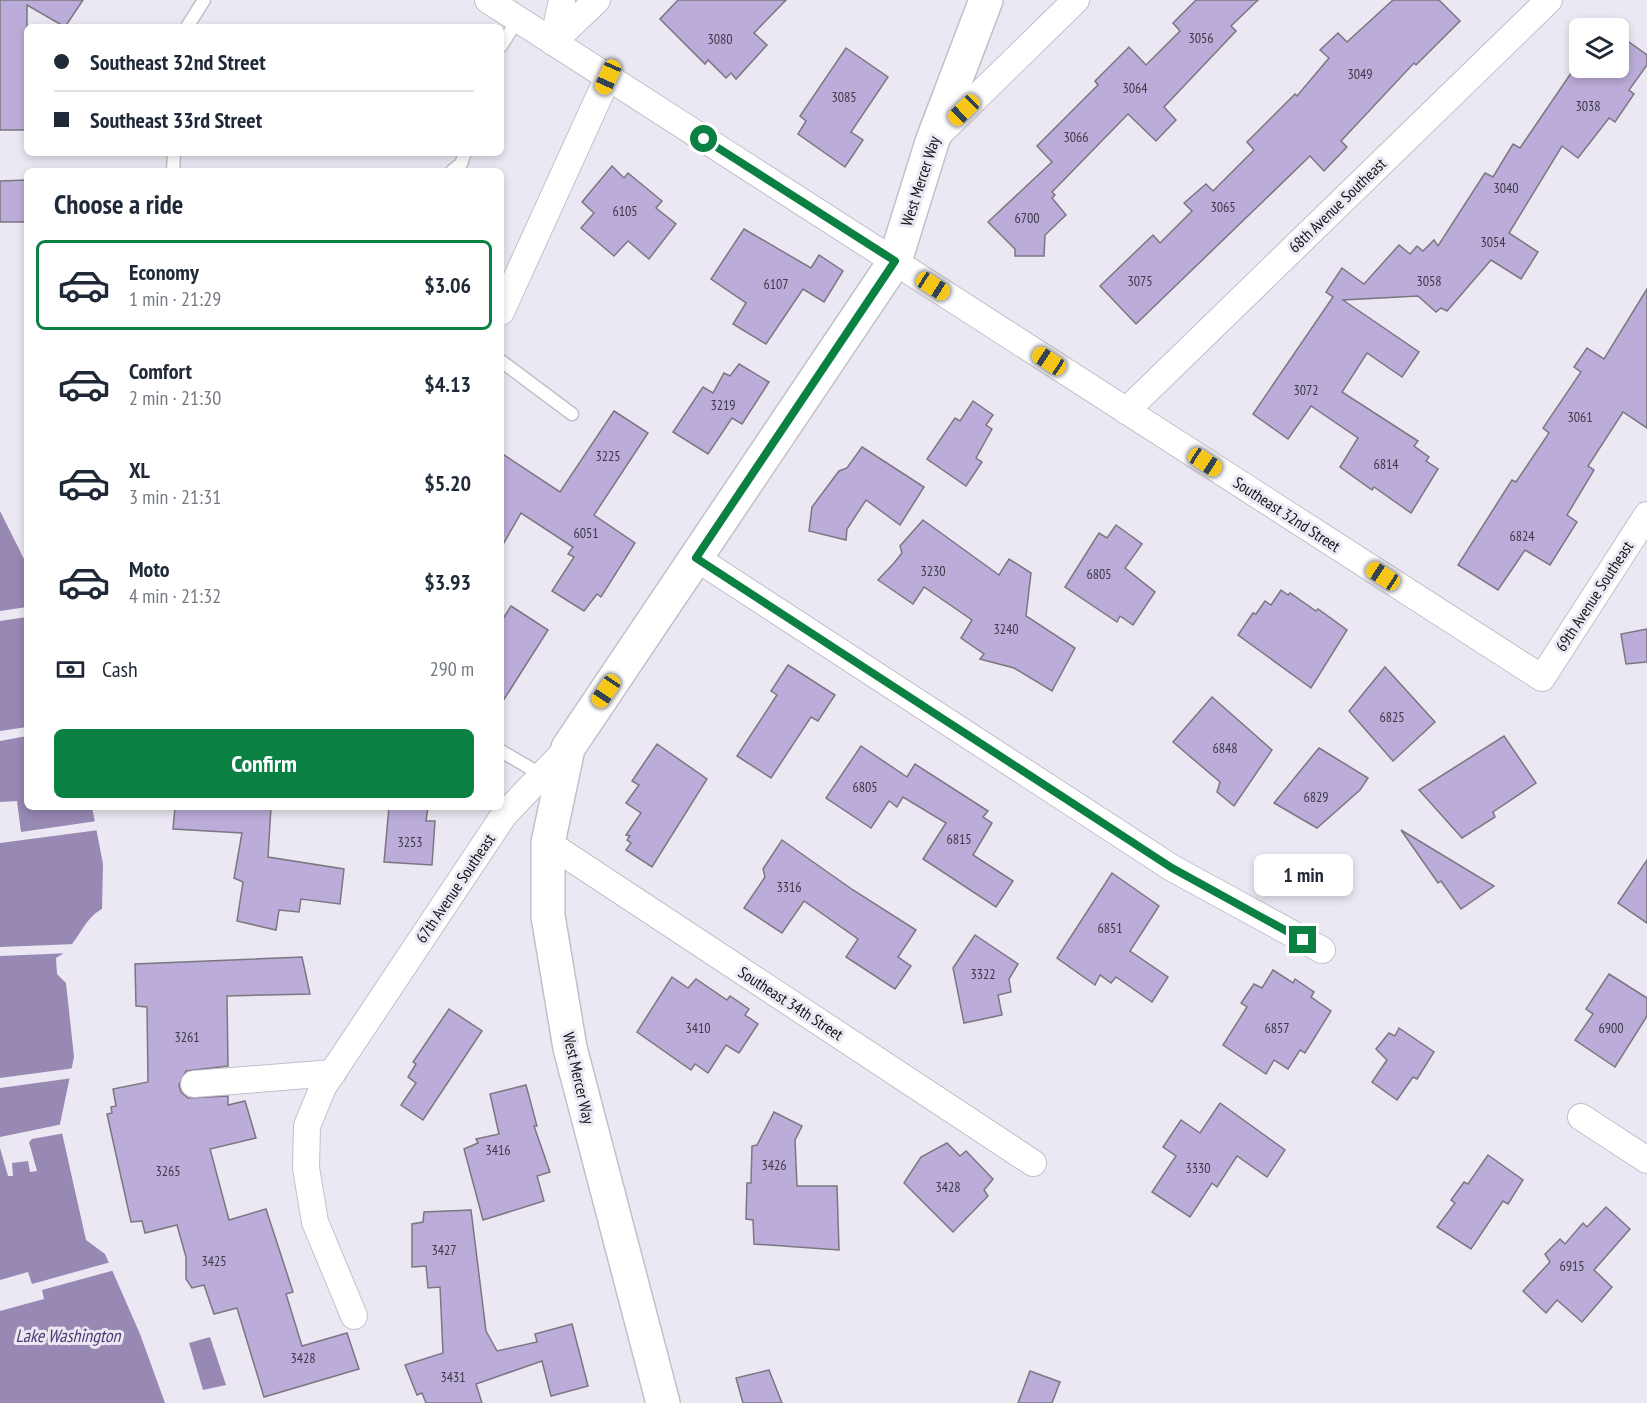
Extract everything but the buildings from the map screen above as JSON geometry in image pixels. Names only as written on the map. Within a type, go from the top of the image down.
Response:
[{"type":"street","name":"Southeast 32nd Street","points":[[488,0],[1542,678]]},
{"type":"street","points":[[553,42],[562,0]]},
{"type":"street","points":[[553,42],[597,0]]},
{"type":"street","name":"West Mercer Way","points":[[895,261],[932,142],[986,0]]},
{"type":"street","points":[[932,142],[1076,0]]},
{"type":"street","name":"68th Avenue Southeast","points":[[1126,411],[1549,0]]},
{"type":"street","points":[[504,305],[608,77]]},
{"type":"street","name":"67th Avenue Southeast","points":[[354,1316],[315,1222],[306,1168],[307,1126],[323,1087],[504,815],[568,748],[895,261]]},
{"type":"street","name":"69th Avenue Southeast","points":[[1542,678],[1647,515]]},
{"type":"street","points":[[696,558],[1172,868],[1322,950]]},
{"type":"street","name":"West Mercer Way","points":[[568,748],[548,843],[548,916],[570,1048],[663,1403]]},
{"type":"street","name":"Southeast 34th Street","points":[[548,843],[1033,1163]]},
{"type":"street","points":[[194,1084],[333,1073]]},
{"type":"street","points":[[1581,1117],[1647,1160]]},
{"type":"lane","points":[[189,24],[204,0]]},
{"type":"lane","points":[[504,41],[518,19]]},
{"type":"lane","points":[[456,168],[461,164],[464,156]]},
{"type":"lane","points":[[504,363],[572,414]]},
{"type":"lane","points":[[504,753],[542,775]]},
{"type":"water","name":"Lake Washington","points":[[0,511],[24,559],[24,810],[93,810],[103,864],[102,909],[89,920],[70,947],[56,958],[57,974],[66,983],[74,1057],[60,1124],[86,1240],[105,1254],[140,1334],[165,1403],[0,1403]]},
{"type":"water","points":[[210,1337],[226,1385],[203,1390],[189,1343]]},
{"type":"pier","points":[[24,607],[24,617],[0,621],[0,611]]},
{"type":"pier","points":[[24,727],[24,737],[0,741],[0,731]]},
{"type":"pier","points":[[17,801],[21,832],[97,821],[99,830],[0,843],[0,802]]},
{"type":"pier","points":[[76,944],[71,953],[0,956],[0,947]]},
{"type":"pier","points":[[75,1068],[73,1078],[0,1088],[0,1078]]},
{"type":"pier","points":[[63,1124],[65,1133],[32,1139],[29,1142],[37,1171],[30,1172],[28,1161],[12,1163],[13,1176],[8,1176],[0,1148],[0,1137]]},
{"type":"pier","points":[[111,1262],[115,1270],[42,1290],[44,1299],[0,1311],[0,1280],[28,1272],[32,1284]]},
{"type":"route","points":[[704,139],[895,261],[696,558],[1172,868],[1303,940]]}]
